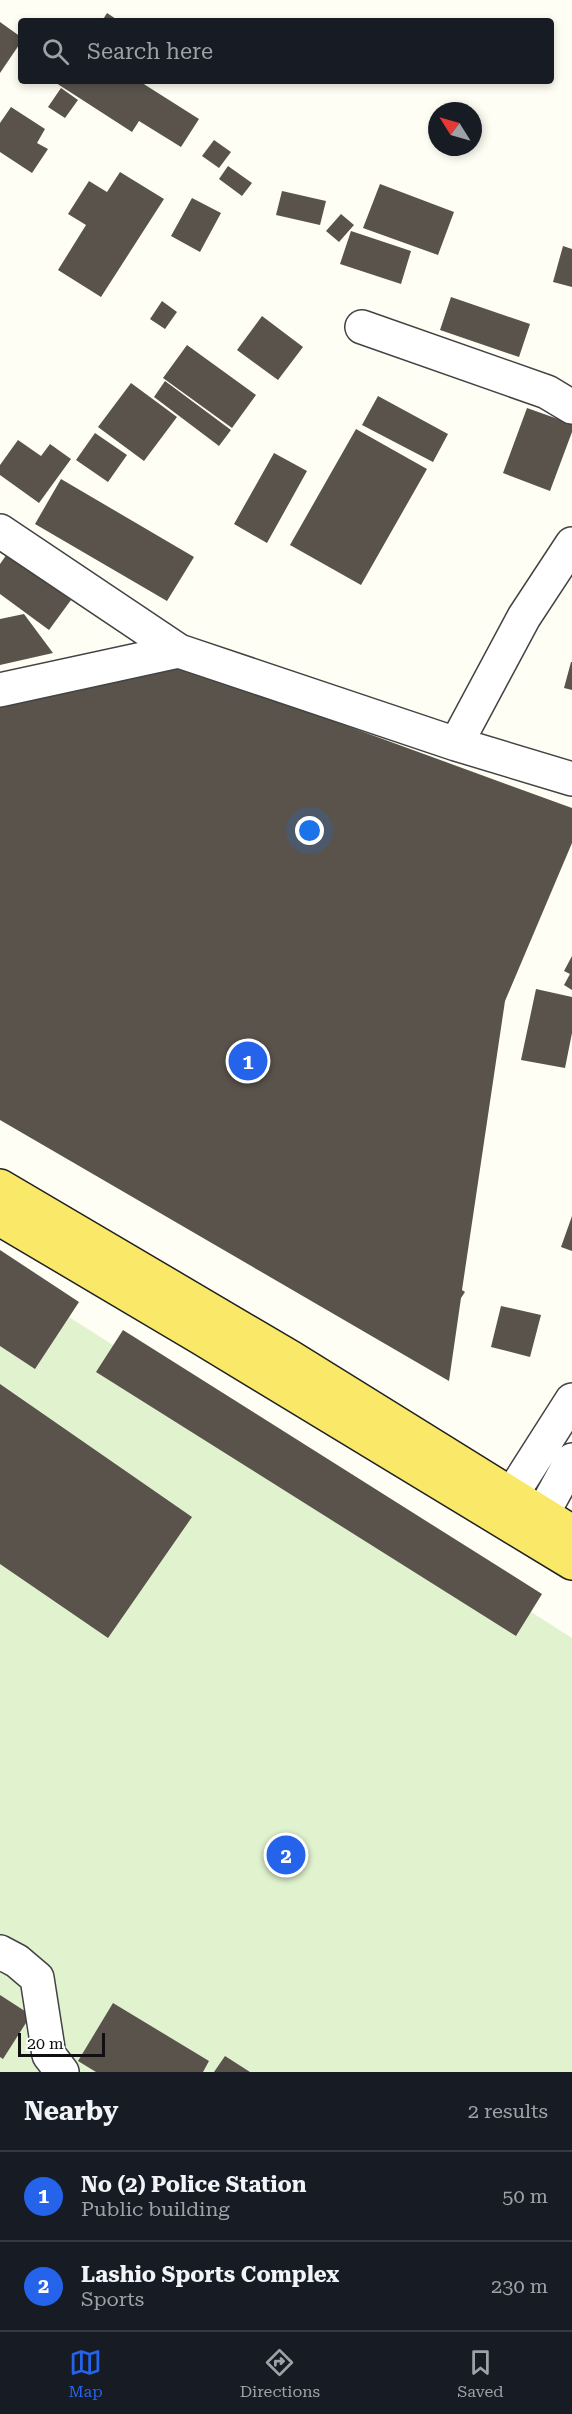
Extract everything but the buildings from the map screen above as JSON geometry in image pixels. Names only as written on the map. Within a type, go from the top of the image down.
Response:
[{"type":"main road","points":[[0,1186],[292,1358],[572,1532]]},
{"type":"main road","points":[[0,1219],[572,1563]]},
{"type":"street","points":[[362,327],[547,392],[572,407]]},
{"type":"street","points":[[0,531],[179,651],[456,744],[572,779]]},
{"type":"street","points":[[456,744],[524,617],[572,544]]},
{"type":"street","points":[[0,690],[179,651]]},
{"type":"street","points":[[512,1494],[572,1400]]},
{"type":"street","points":[[543,1514],[572,1460]]},
{"type":"street","points":[[0,1952],[17,1961],[37,1978],[49,2055],[62,2072]]},
{"type":"green space","points":[[0,1273],[572,1638],[572,2072],[0,2072]]},
{"type":"place","name":"No (2) Police Station","points":[[248,1061]]},
{"type":"place","name":"Lashio Sports Complex","points":[[286,1855]]}]
